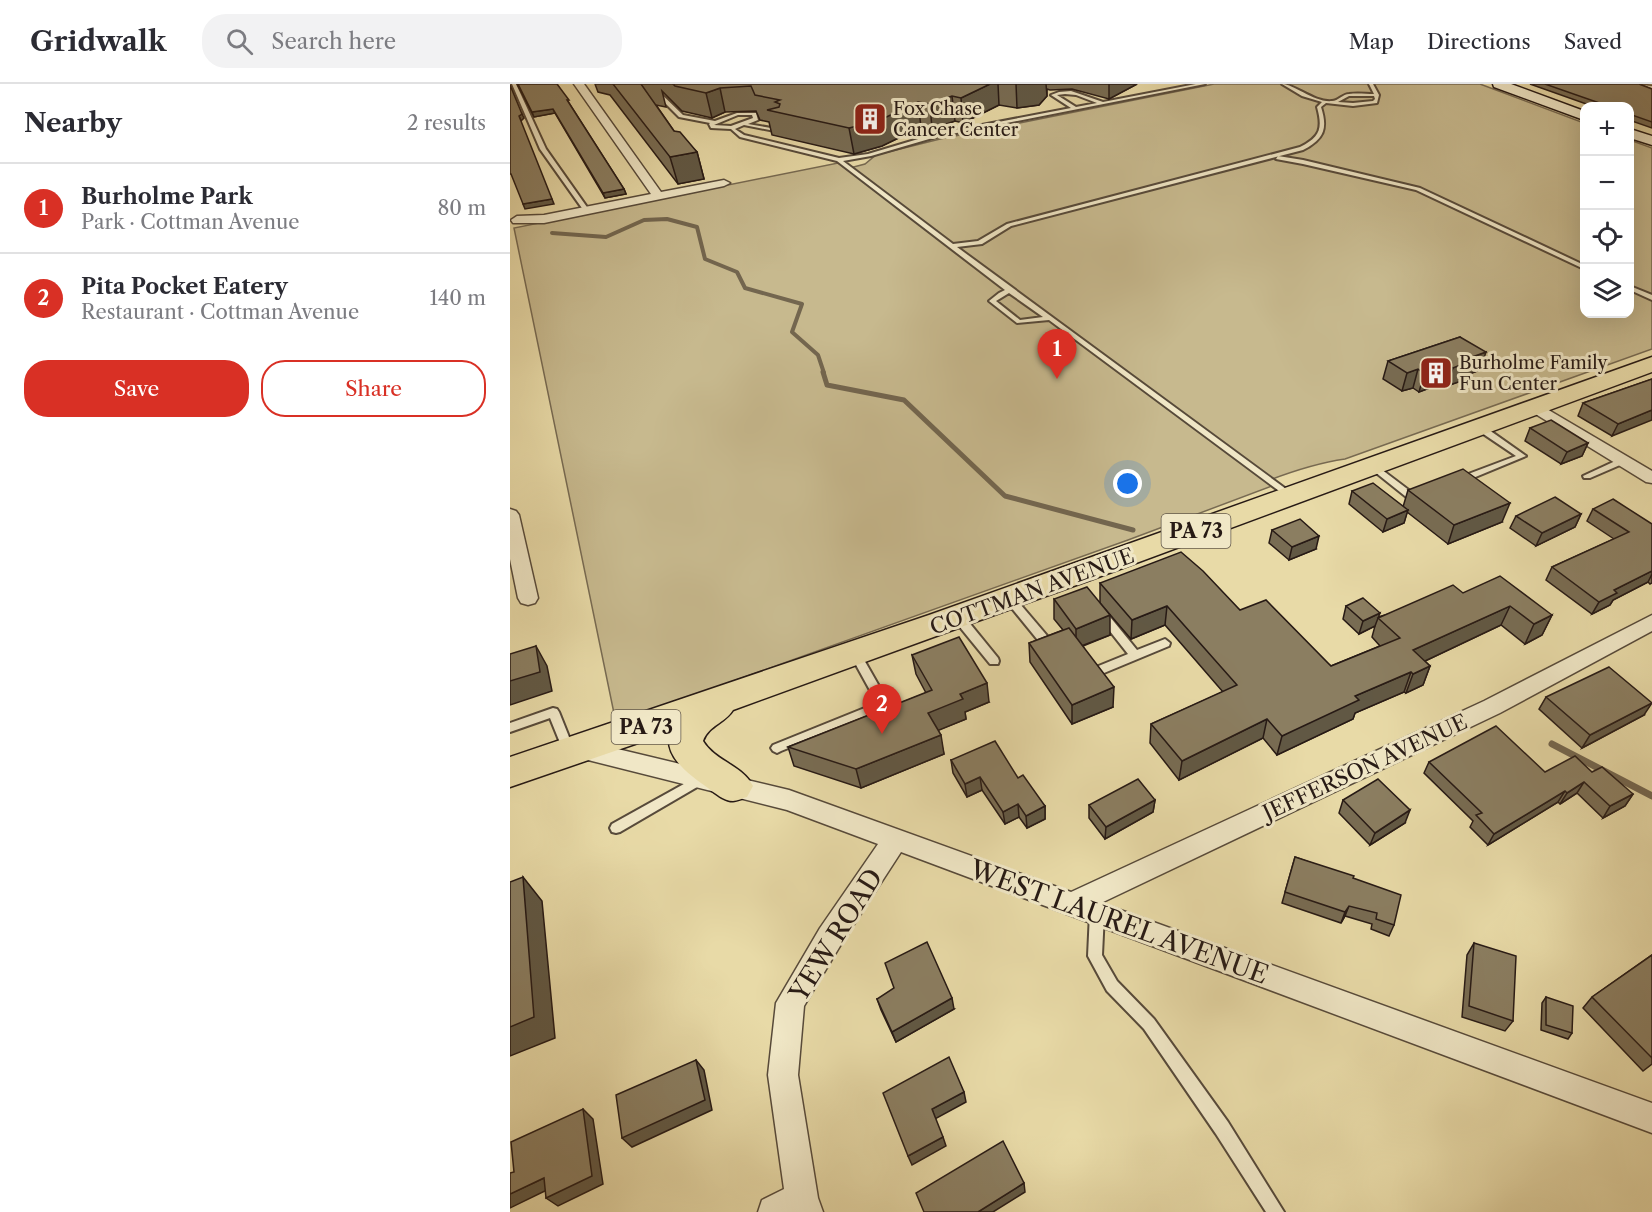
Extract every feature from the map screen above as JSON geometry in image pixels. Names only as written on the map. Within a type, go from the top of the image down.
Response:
[{"type":"main road","points":[[1498,84],[1580,115]]},
{"type":"main road","points":[[1634,135],[1652,141]]},
{"type":"main road","name":"COTTMAN AVENUE","points":[[510,772],[739,696],[1010,599],[1164,550],[1373,466],[1652,364]]},
{"type":"main road","points":[[717,783],[692,756],[685,744],[687,731],[700,716],[739,696]]},
{"type":"street","points":[[579,84],[657,195]]},
{"type":"street","points":[[1638,84],[1652,89]]},
{"type":"street","points":[[512,220],[544,219],[724,183]]},
{"type":"street","points":[[1536,406],[1652,478]]},
{"type":"street","points":[[510,515],[528,598]]},
{"type":"street","name":"JEFFERSON AVENUE","points":[[1085,908],[1492,707],[1652,622]]},
{"type":"street","name":"WEST LAUREL AVENUE","points":[[574,751],[789,800],[1652,1118]]},
{"type":"street","name":"YEW ROAD","points":[[794,1207],[783,1075],[790,1003],[830,937],[896,840]]},
{"type":"lane","points":[[514,84],[543,148],[586,210]]},
{"type":"lane","points":[[648,84],[681,116],[715,122]]},
{"type":"lane","points":[[1156,84],[1170,90]]},
{"type":"lane","points":[[839,160],[869,155],[935,136],[1203,84]]},
{"type":"lane","points":[[1284,84],[1325,102],[1364,105],[1375,102],[1377,95],[1371,84]]},
{"type":"lane","points":[[1046,92],[1083,96],[1102,104]]},
{"type":"lane","points":[[1055,94],[1053,95],[1076,109]]},
{"type":"lane","points":[[1335,102],[1348,95],[1377,95]]},
{"type":"lane","points":[[969,260],[980,243],[1009,225],[1269,156],[1299,152],[1322,133],[1325,120],[1319,107],[1325,102]]},
{"type":"lane","points":[[737,114],[754,114],[756,119],[746,124],[732,128],[713,127],[711,123],[737,114]]},
{"type":"lane","points":[[746,124],[780,130]]},
{"type":"lane","points":[[732,128],[742,136],[839,160],[856,171],[1010,291],[1293,497]]},
{"type":"lane","points":[[1299,152],[1303,162]]},
{"type":"lane","points":[[856,171],[869,155]]},
{"type":"lane","points":[[1269,156],[1418,189],[1580,265]]},
{"type":"lane","points":[[952,246],[980,243]]},
{"type":"lane","points":[[1634,290],[1652,298]]},
{"type":"lane","points":[[1010,291],[1001,294],[992,302],[1019,322],[1050,318]]},
{"type":"lane","points":[[1446,485],[1522,456],[1479,427]]},
{"type":"lane","points":[[1587,476],[1624,460]]},
{"type":"lane","points":[[1373,466],[1413,498],[1424,494]]},
{"type":"lane","points":[[1010,599],[1045,640]]},
{"type":"lane","points":[[1095,606],[1135,655]]},
{"type":"lane","points":[[959,618],[994,661]]},
{"type":"lane","points":[[1100,670],[1165,643]]},
{"type":"lane","points":[[777,748],[884,705],[855,654]]},
{"type":"lane","points":[[510,728],[552,712],[574,751]]},
{"type":"lane","points":[[616,828],[717,783]]},
{"type":"lane","points":[[1085,908],[1095,956],[1112,986],[1149,1024],[1222,1128],[1276,1212]]},
{"type":"shaded area","points":[[1214,84],[1480,84],[1580,122],[1580,318],[1634,318],[1634,141],[1652,148],[1652,349],[1345,459],[1315,465],[1277,477],[1267,481],[1272,486],[1128,540],[616,723],[514,228],[838,163],[846,169],[865,164],[876,155],[940,139]]},
{"type":"building","points":[[518,84],[557,84],[624,189],[603,193],[553,109],[532,112]]},
{"type":"building","points":[[613,84],[641,84],[674,131],[680,132],[697,152],[670,157]]},
{"type":"building","points":[[673,84],[990,84],[961,98],[952,96],[930,104],[918,102],[878,121],[849,128],[767,110],[779,107],[780,104],[775,102],[780,100],[755,95],[751,86],[720,88],[706,93]]},
{"type":"building","points":[[1545,84],[1639,84],[1652,89],[1652,122],[1634,116],[1634,102],[1597,102]]},
{"type":"building","points":[[510,85],[522,114],[519,116],[552,199],[523,204],[510,174]]},
{"type":"building","points":[[1460,337],[1486,352],[1469,358],[1473,360],[1453,368],[1449,365],[1424,374],[1418,369],[1407,373],[1388,361]]},
{"type":"building","points":[[1652,379],[1652,410],[1618,424],[1583,403]]},
{"type":"building","points":[[1551,420],[1588,443],[1567,452],[1530,428]]},
{"type":"building","points":[[1463,469],[1510,503],[1454,525],[1408,490]]},
{"type":"building","points":[[1373,483],[1408,510],[1387,519],[1352,491]]},
{"type":"building","points":[[1555,497],[1581,514],[1542,533],[1516,516]]},
{"type":"building","points":[[1613,499],[1652,524],[1652,571],[1614,590],[1617,593],[1599,602],[1552,567],[1629,532],[1593,509]]},
{"type":"building","points":[[1300,519],[1319,536],[1292,547],[1272,530]]},
{"type":"building","points":[[1181,552],[1203,571],[1240,610],[1266,600],[1331,666],[1400,638],[1378,618],[1453,585],[1463,593],[1500,576],[1552,615],[1534,624],[1510,606],[1413,650],[1430,666],[1355,696],[1359,700],[1282,736],[1267,719],[1182,761],[1151,724],[1237,685],[1167,606],[1132,620],[1100,583]]},
{"type":"building","points":[[1087,587],[1110,615],[1076,629],[1054,599]]},
{"type":"building","points":[[1363,598],[1380,613],[1363,621],[1346,606]]},
{"type":"building","points":[[1069,628],[1114,687],[1072,705],[1029,643]]},
{"type":"building","points":[[959,637],[987,683],[960,694],[963,699],[928,713],[941,735],[856,769],[788,747],[932,690],[912,655]]},
{"type":"building","points":[[536,646],[540,672],[510,681],[510,654]]},
{"type":"building","points":[[1609,667],[1652,703],[1590,735],[1546,697]]},
{"type":"building","points":[[1496,726],[1545,772],[1575,756],[1592,772],[1602,767],[1633,794],[1610,806],[1584,782],[1494,834],[1476,815],[1482,813],[1429,762]]},
{"type":"building","points":[[995,741],[1018,778],[1023,775],[1045,806],[1026,816],[1018,804],[1003,812],[980,777],[965,784],[951,760]]},
{"type":"building","points":[[1138,779],[1155,800],[1106,827],[1089,805]]},
{"type":"building","points":[[1378,779],[1410,810],[1375,833],[1343,800]]},
{"type":"building","points":[[1295,857],[1354,876],[1353,878],[1401,895],[1394,925],[1376,919],[1377,913],[1349,906],[1345,912],[1285,892]]},
{"type":"building","points":[[523,877],[534,1017],[510,1027],[510,882]]},
{"type":"building","points":[[927,942],[952,998],[892,1032],[877,999],[894,988],[885,963]]},
{"type":"building","points":[[1474,943],[1516,956],[1513,1021],[1469,1006]]},
{"type":"building","points":[[1652,955],[1652,1058],[1592,997]]},
{"type":"building","points":[[1546,997],[1573,1006],[1572,1033],[1546,1025]]},
{"type":"building","points":[[949,1057],[964,1092],[932,1109],[943,1137],[908,1156],[883,1093]]},
{"type":"building","points":[[696,1060],[705,1100],[622,1138],[616,1095]]},
{"type":"building","points":[[583,1109],[592,1176],[546,1198],[544,1178],[510,1194],[510,1173],[514,1172],[511,1142]]},
{"type":"building","points":[[1003,1141],[1024,1183],[978,1212],[924,1212],[916,1193]]},
{"type":"waterway","points":[[552,233],[606,237],[644,220],[667,219],[697,227],[705,259],[737,272],[745,288],[802,304],[792,332],[818,355],[824,373]]},
{"type":"waterway","points":[[823,372],[827,385],[904,400],[1005,496],[1133,530]]},
{"type":"waterway","points":[[1552,744],[1652,796]]},
{"type":"place","name":"Fox Chase Cancer Center","points":[[870,119]]},
{"type":"place","name":"Burholme Family Fun Center","points":[[1436,373]]},
{"type":"place","name":"Burholme Park","points":[[1057,379]]},
{"type":"place","name":"Pita Pocket Eatery","points":[[882,734]]}]
